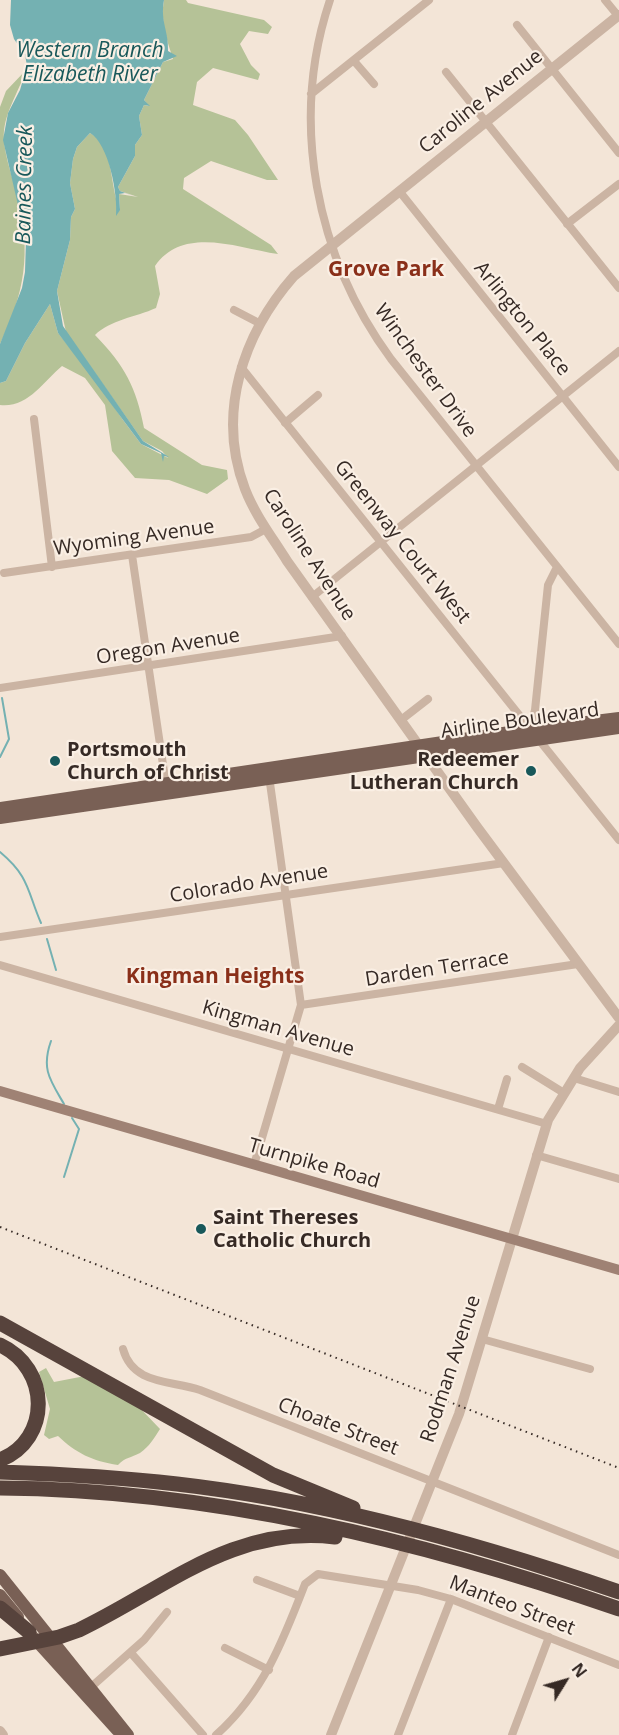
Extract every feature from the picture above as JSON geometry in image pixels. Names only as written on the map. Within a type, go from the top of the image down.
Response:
[{"type":"highway","points":[[0,1323],[273,1475],[393,1526]]},
{"type":"highway","points":[[0,1345],[15,1353],[27,1365],[36,1383],[39,1406],[36,1424],[27,1441],[11,1455],[0,1460]]},
{"type":"highway","points":[[0,1472],[109,1477],[212,1489],[432,1535],[537,1565],[619,1592]]},
{"type":"highway","points":[[0,1488],[94,1492],[184,1501],[277,1516],[426,1550],[523,1578],[619,1610]]},
{"type":"highway","points":[[4,1649],[60,1637],[79,1630],[201,1562],[242,1545],[303,1534],[388,1540]]},
{"type":"highway","points":[[0,1608],[29,1632]]},
{"type":"main road","name":"Airline Boulevard","points":[[0,808],[167,788],[619,718]]},
{"type":"main road","name":"Airline Boulevard","points":[[533,733],[619,728]]},
{"type":"main road","name":"Airline Boulevard","points":[[0,818],[167,788]]},
{"type":"main road","name":"Turnpike Road","points":[[0,1091],[619,1270]]},
{"type":"main road","points":[[0,1575],[126,1735]]},
{"type":"main road","points":[[0,1595],[83,1695],[126,1735]]},
{"type":"street","name":"Winchester Drive","points":[[330,0],[319,38],[311,94],[315,171],[331,245],[350,292],[378,340],[619,644]]},
{"type":"street","points":[[311,94],[429,0]]},
{"type":"street","points":[[605,0],[619,16]]},
{"type":"street","name":"Caroline Avenue","points":[[619,16],[294,276],[259,323],[241,367],[234,408],[236,457],[244,487],[266,529],[312,597],[504,863],[619,1018]]},
{"type":"street","points":[[517,26],[619,153]]},
{"type":"street","points":[[354,61],[374,84]]},
{"type":"street","points":[[446,72],[619,288]]},
{"type":"street","points":[[567,224],[619,184]]},
{"type":"street","name":"Arlington Place","points":[[400,192],[619,467]]},
{"type":"street","points":[[234,309],[259,323]]},
{"type":"street","points":[[312,597],[619,351]]},
{"type":"street","name":"Greenway Court West","points":[[241,367],[619,840]]},
{"type":"street","points":[[285,423],[318,395]]},
{"type":"street","points":[[34,419],[52,567]]},
{"type":"street","name":"Wyoming Avenue","points":[[4,573],[251,537],[266,529]]},
{"type":"street","points":[[132,555],[167,788]]},
{"type":"street","points":[[533,733],[548,585],[557,567]]},
{"type":"street","name":"Oregon Avenue","points":[[0,688],[342,636]]},
{"type":"street","points":[[401,720],[428,699]]},
{"type":"street","points":[[254,1166],[301,1005],[268,773]]},
{"type":"street","name":"Colorado Avenue","points":[[0,937],[504,863]]},
{"type":"street","name":"Darden Terrace","points":[[301,1005],[578,964]]},
{"type":"street","name":"Kingman Avenue","points":[[0,965],[547,1124]]},
{"type":"street","name":"Rodman Avenue","points":[[331,1735],[459,1414],[547,1124],[564,1093],[592,1053],[619,1025]]},
{"type":"street","points":[[522,1067],[564,1093]]},
{"type":"street","points":[[574,1078],[619,1092]]},
{"type":"street","points":[[498,1109],[507,1079]]},
{"type":"street","points":[[536,1155],[619,1179]]},
{"type":"street","points":[[482,1339],[590,1370]]},
{"type":"street","name":"Choate Street","points":[[123,1348],[133,1368],[146,1378],[200,1390],[619,1554]]},
{"type":"street","name":"Manteo Street","points":[[216,1735],[240,1712],[269,1670],[308,1579],[318,1574],[391,1585],[451,1599],[619,1665]]},
{"type":"street","points":[[256,1580],[300,1596]]},
{"type":"street","points":[[398,1735],[451,1599]]},
{"type":"street","points":[[90,1688],[131,1653],[167,1612]]},
{"type":"street","points":[[512,1735],[549,1638]]},
{"type":"street","points":[[225,1648],[269,1670]]},
{"type":"street","points":[[131,1653],[203,1735]]},
{"type":"street","points":[[0,1731],[3,1735]]},
{"type":"green space","points":[[164,0],[186,0],[188,3],[264,20],[272,27],[268,34],[249,31],[240,44],[251,65],[260,74],[258,80],[213,68],[197,82],[193,105],[235,120],[248,135],[278,180],[267,180],[211,161],[184,178],[183,189],[271,245],[278,254],[212,242],[180,246],[167,253],[155,266],[160,294],[156,308],[116,322],[95,335],[122,367],[128,378],[144,428],[202,465],[227,470],[228,479],[207,494],[169,480],[135,478],[112,451],[105,405],[85,378],[62,366],[27,398],[10,405],[0,405],[0,383],[6,381],[25,343],[50,304],[58,333],[92,375],[141,444],[168,458],[162,451],[143,441],[66,332],[57,291],[70,240],[71,217],[75,209],[70,183],[73,159],[77,147],[90,133],[104,147],[108,157],[120,210],[119,194],[138,197],[120,191],[118,187],[135,156],[135,145],[142,135],[139,116],[144,105],[149,106],[144,100],[163,62],[173,59],[166,38]]},
{"type":"green space","points":[[26,70],[8,113],[4,130],[6,154],[22,217],[25,255],[20,290],[0,344],[0,107],[6,91]]},
{"type":"green space","points":[[46,1368],[54,1382],[85,1376],[138,1406],[160,1429],[143,1451],[123,1460],[118,1465],[85,1455],[58,1436],[49,1439],[44,1435],[50,1409],[39,1372]]},
{"type":"water","name":"Western Branch Elizabeth River","points":[[11,0],[164,0],[163,14],[168,51],[177,56],[163,62],[144,100],[150,106],[144,105],[139,116],[142,135],[135,145],[135,156],[118,187],[120,191],[139,198],[125,193],[119,194],[120,210],[116,216],[111,171],[102,148],[90,133],[77,147],[73,159],[70,183],[75,209],[71,217],[70,240],[57,291],[63,326],[143,441],[169,457],[164,456],[163,462],[161,453],[141,444],[58,333],[50,304],[25,343],[6,381],[0,383],[0,344],[22,288],[26,240],[3,140],[8,113],[20,90],[27,66],[25,55],[14,39],[10,25]]},
{"type":"waterway","points":[[0,757],[9,739],[2,698]]},
{"type":"waterway","points":[[0,852],[22,877],[41,923]]},
{"type":"waterway","points":[[47,939],[56,970]]},
{"type":"waterway","points":[[51,1041],[47,1059],[48,1074],[64,1104]]},
{"type":"waterway","points":[[64,1177],[79,1129],[72,1118]]},
{"type":"railway","points":[[0,1227],[619,1468]]},
{"type":"place","name":"Portsmouth Church of Christ","points":[[55,761]]},
{"type":"place","name":"Redeemer Lutheran Church","points":[[531,771]]},
{"type":"place","name":"Saint Thereses Catholic Church","points":[[201,1229]]},
{"type":"district","name":"Grove Park","points":[[386,270]]},
{"type":"district","name":"Kingman Heights","points":[[215,977]]},
{"type":"water label","name":"Baines Creek","points":[[25,185]]}]
